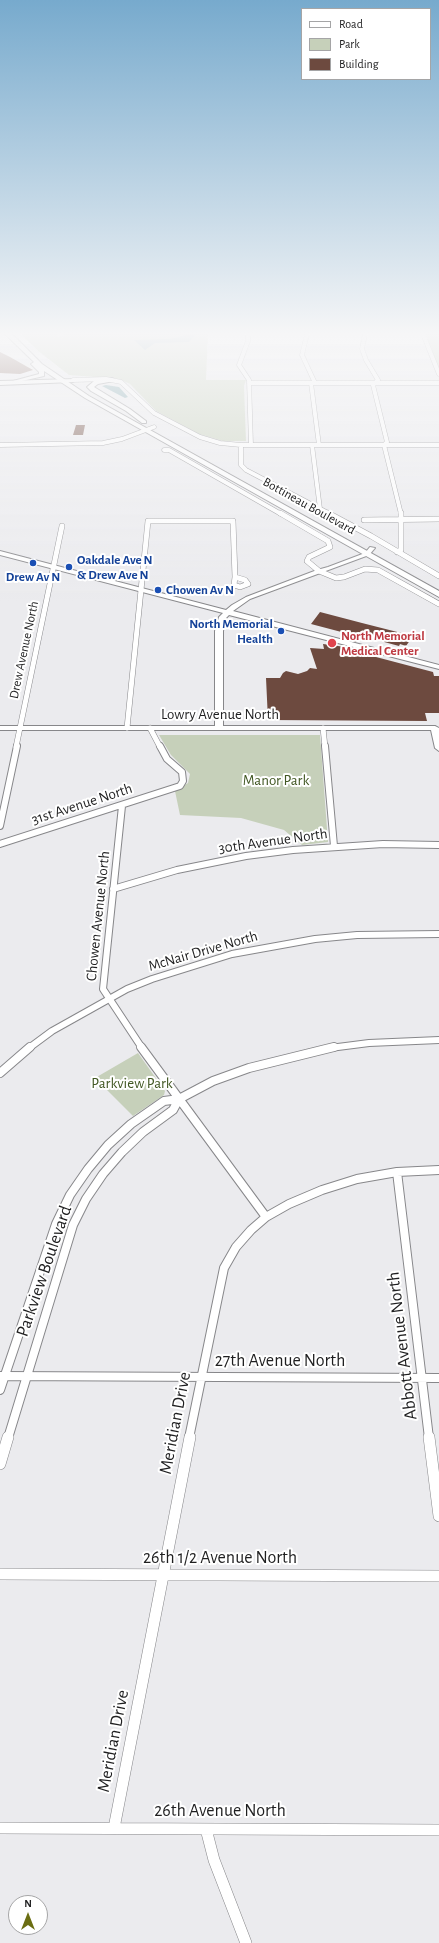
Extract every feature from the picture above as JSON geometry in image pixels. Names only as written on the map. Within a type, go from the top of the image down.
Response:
[{"type":"main road","name":"Bottineau Boulevard","points":[[137,425],[366,550],[439,585]]},
{"type":"main road","name":"Bottineau Boulevard","points":[[149,425],[439,594]]},
{"type":"street","points":[[176,425],[191,433],[209,440],[241,445],[439,445]]},
{"type":"street","points":[[250,425],[251,445]]},
{"type":"street","points":[[317,425],[319,445]]},
{"type":"street","points":[[382,425],[387,442],[384,445],[402,519],[401,550],[397,552]]},
{"type":"street","points":[[0,445],[99,444],[115,441],[154,427]]},
{"type":"street","points":[[241,445],[241,465],[246,470],[371,536],[439,576]]},
{"type":"street","points":[[312,445],[320,509]]},
{"type":"street","points":[[164,450],[169,450],[328,541],[330,547],[309,557],[307,561],[319,571],[336,578],[365,569],[378,570],[439,604]]},
{"type":"street","points":[[364,520],[439,520]]},
{"type":"street","points":[[127,728],[148,521],[233,521],[235,577]]},
{"type":"street","name":"Drew Avenue North","points":[[0,826],[62,526]]},
{"type":"street","points":[[219,728],[219,631],[223,617],[227,612],[241,601],[253,595],[319,571],[330,569],[366,550]]},
{"type":"street","points":[[0,553],[439,667]]},
{"type":"street","name":"Lowry Avenue North","points":[[0,728],[437,728]]},
{"type":"street","name":"31st Avenue North","points":[[0,844],[122,806],[180,786],[184,777],[182,772],[167,759],[150,728]]},
{"type":"street","points":[[323,728],[334,846]]},
{"type":"street","points":[[437,728],[439,748]]},
{"type":"street","name":"Chowen Avenue North","points":[[122,806],[103,989],[180,1099],[266,1217]]},
{"type":"street","name":"30th Avenue North","points":[[113,889],[177,870],[208,863],[293,850],[334,846],[383,844],[439,845]]},
{"type":"street","name":"McNair Drive North","points":[[0,1073],[26,1050],[52,1031],[108,998],[152,978],[191,966],[274,945],[357,935],[439,934]]},
{"type":"street","name":"Parkview Boulevard","points":[[0,1390],[2,1376],[46,1248],[70,1195],[108,1145],[131,1124],[164,1101],[180,1099],[213,1081],[249,1068],[326,1048],[369,1043],[439,1040]]},
{"type":"street","name":"Parkview Boulevard","points":[[0,1464],[73,1225],[86,1199],[103,1174],[122,1152],[143,1132],[173,1110],[180,1099]]},
{"type":"street","name":"Meridian Drive","points":[[114,1828],[218,1291],[224,1268],[236,1247],[266,1217],[279,1208],[322,1190],[357,1179],[397,1172],[439,1170]]},
{"type":"street","name":"Abbott Avenue North","points":[[397,1172],[439,1516]]},
{"type":"street","name":"27th Avenue North","points":[[2,1376],[439,1378]]},
{"type":"street","name":"26th 1/2 Avenue North","points":[[0,1574],[439,1576]]},
{"type":"street","name":"26th Avenue North","points":[[0,1828],[439,1830]]},
{"type":"street","points":[[206,1829],[214,1860],[246,1943]]},
{"type":"green space","points":[[182,425],[245,425],[246,441],[223,441],[199,434]]},
{"type":"green space","name":"Manor Park","points":[[159,735],[320,735],[328,842],[302,845],[284,830],[241,818],[180,815],[175,791],[188,783],[190,774],[171,755]]},
{"type":"green space","name":"Parkview Park","points":[[138,1053],[165,1091],[164,1095],[133,1116],[95,1078]]},
{"type":"building","points":[[76,425],[85,425],[83,435],[73,435]]},
{"type":"building","points":[[320,612],[413,636],[406,646],[400,644],[399,646],[362,636],[357,642],[346,639],[349,634],[311,624]]},
{"type":"building","points":[[323,644],[353,648],[352,650],[367,655],[368,657],[376,657],[433,672],[434,676],[439,676],[439,713],[425,713],[427,721],[268,720],[266,678],[280,678],[286,671],[298,674],[307,671],[310,668],[317,669],[310,648],[324,649]]},
{"type":"place","name":"Drew Av N","points":[[33,563]]},
{"type":"place","name":"Oakdale Ave N & Drew Ave N","points":[[69,567]]},
{"type":"place","name":"Chowen Av N","points":[[158,590]]},
{"type":"place","name":"North Memorial Health","points":[[281,631]]},
{"type":"place","name":"North Memorial Medical Center","points":[[332,643]]}]
